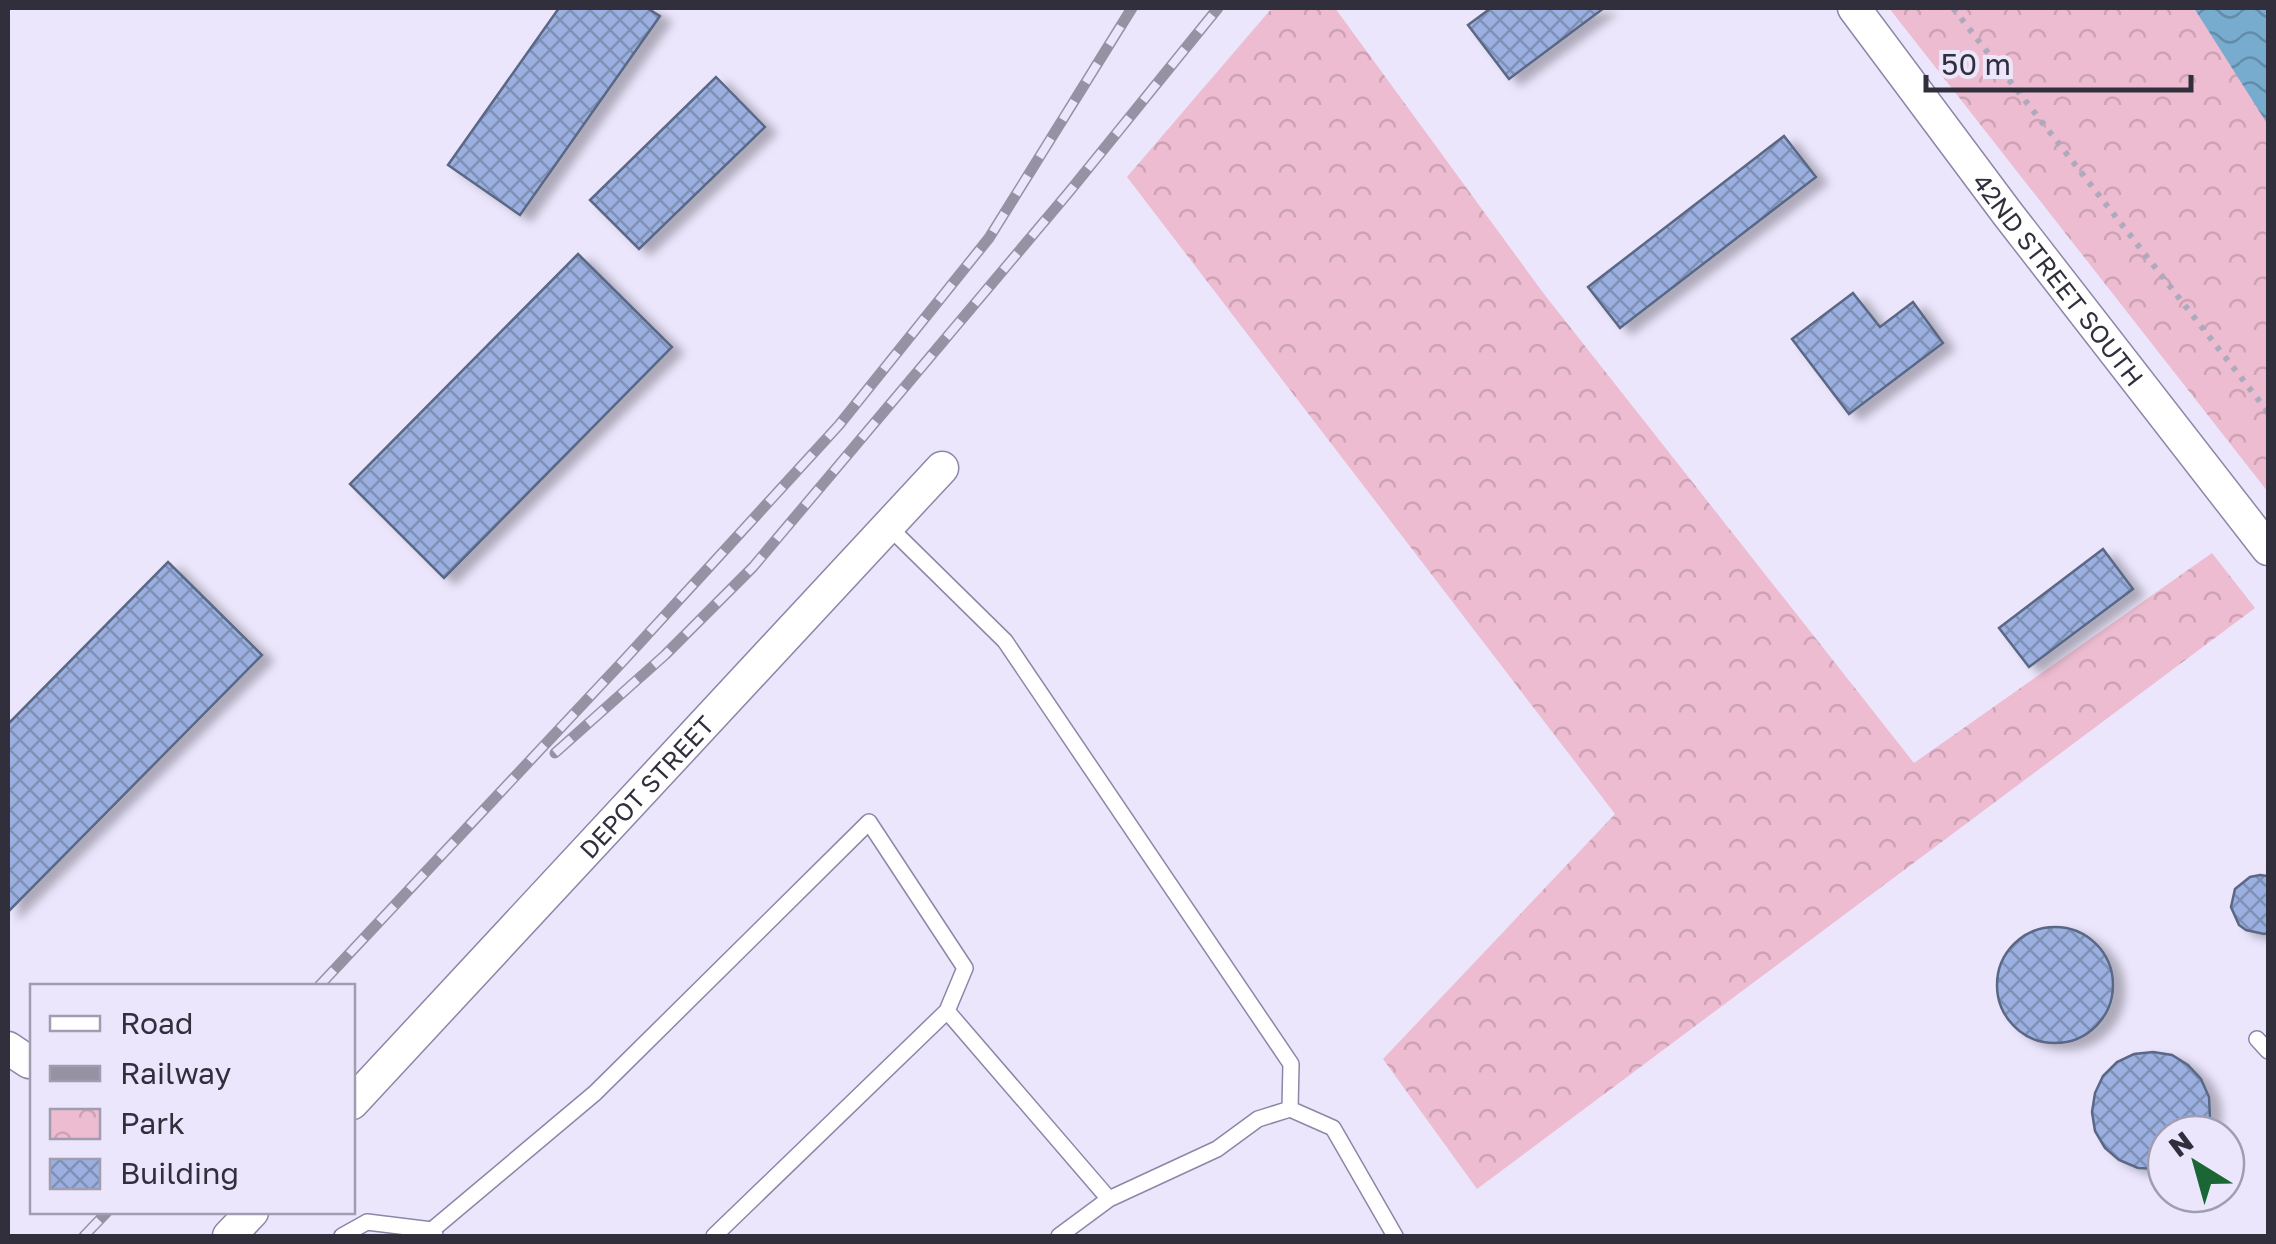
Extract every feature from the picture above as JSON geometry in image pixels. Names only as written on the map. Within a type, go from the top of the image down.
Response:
[{"type":"street","name":"42ND STREET SOUTH","points":[[1854,8],[2268,550]]},
{"type":"street","name":"DEPOT STREET","points":[[355,1100],[942,468]]},
{"type":"street","points":[[229,1236],[250,1214]]},
{"type":"lane","points":[[888,526],[1005,641],[1292,1064],[1290,1109]]},
{"type":"lane","points":[[342,1236],[367,1222],[434,1233],[595,1093],[869,822],[965,968],[947,1011],[714,1236]]},
{"type":"lane","points":[[947,1011],[1109,1199]]},
{"type":"lane","points":[[1059,1236],[1109,1199],[1217,1149],[1258,1120],[1290,1109],[1333,1128],[1394,1236]]},
{"type":"path","points":[[1953,8],[2268,412]]},
{"type":"green space","points":[[1272,8],[1335,8],[1544,294],[1914,763],[2212,553],[2255,608],[1477,1189],[1383,1059],[1615,814],[1127,177]]},
{"type":"green space","points":[[1889,8],[2268,8],[2268,492]]},
{"type":"water","points":[[2194,8],[2268,8],[2268,125]]},
{"type":"building","points":[[559,8],[647,8],[660,16],[520,215],[448,165]]},
{"type":"building","points":[[1491,8],[1604,8],[1509,79],[1468,25]]},
{"type":"building","points":[[716,77],[765,127],[639,249],[590,200]]},
{"type":"building","points":[[1784,136],[1816,177],[1620,328],[1588,287]]},
{"type":"building","points":[[578,254],[672,347],[444,578],[350,484]]},
{"type":"building","points":[[1853,293],[1880,327],[1913,302],[1943,343],[1849,414],[1792,339]]},
{"type":"building","points":[[2103,549],[2133,589],[2029,667],[1999,628]]},
{"type":"building","points":[[168,562],[262,655],[8,912],[8,724]]},
{"type":"building","points":[[2268,876],[2268,933],[2264,934],[2239,925],[2231,907],[2235,889],[2250,877]]},
{"type":"building","points":[[2055,927],[2077,931],[2096,944],[2109,963],[2113,985],[2109,1007],[2096,1026],[2077,1039],[2055,1043],[2033,1039],[2014,1026],[2001,1007],[1997,985],[2001,963],[2014,944],[2033,931]]},
{"type":"building","points":[[2134,1054],[2172,1055],[2201,1079],[2209,1097],[2210,1114],[2146,1114],[2146,1168],[2119,1160],[2105,1148],[2095,1131],[2092,1112],[2103,1076],[2117,1062]]},
{"type":"railway","points":[[321,984],[839,425],[989,238],[1132,8]]},
{"type":"railway","points":[[555,753],[665,655],[753,567],[1069,192],[1218,8]]},
{"type":"railway","points":[[84,1236],[105,1214]]}]
